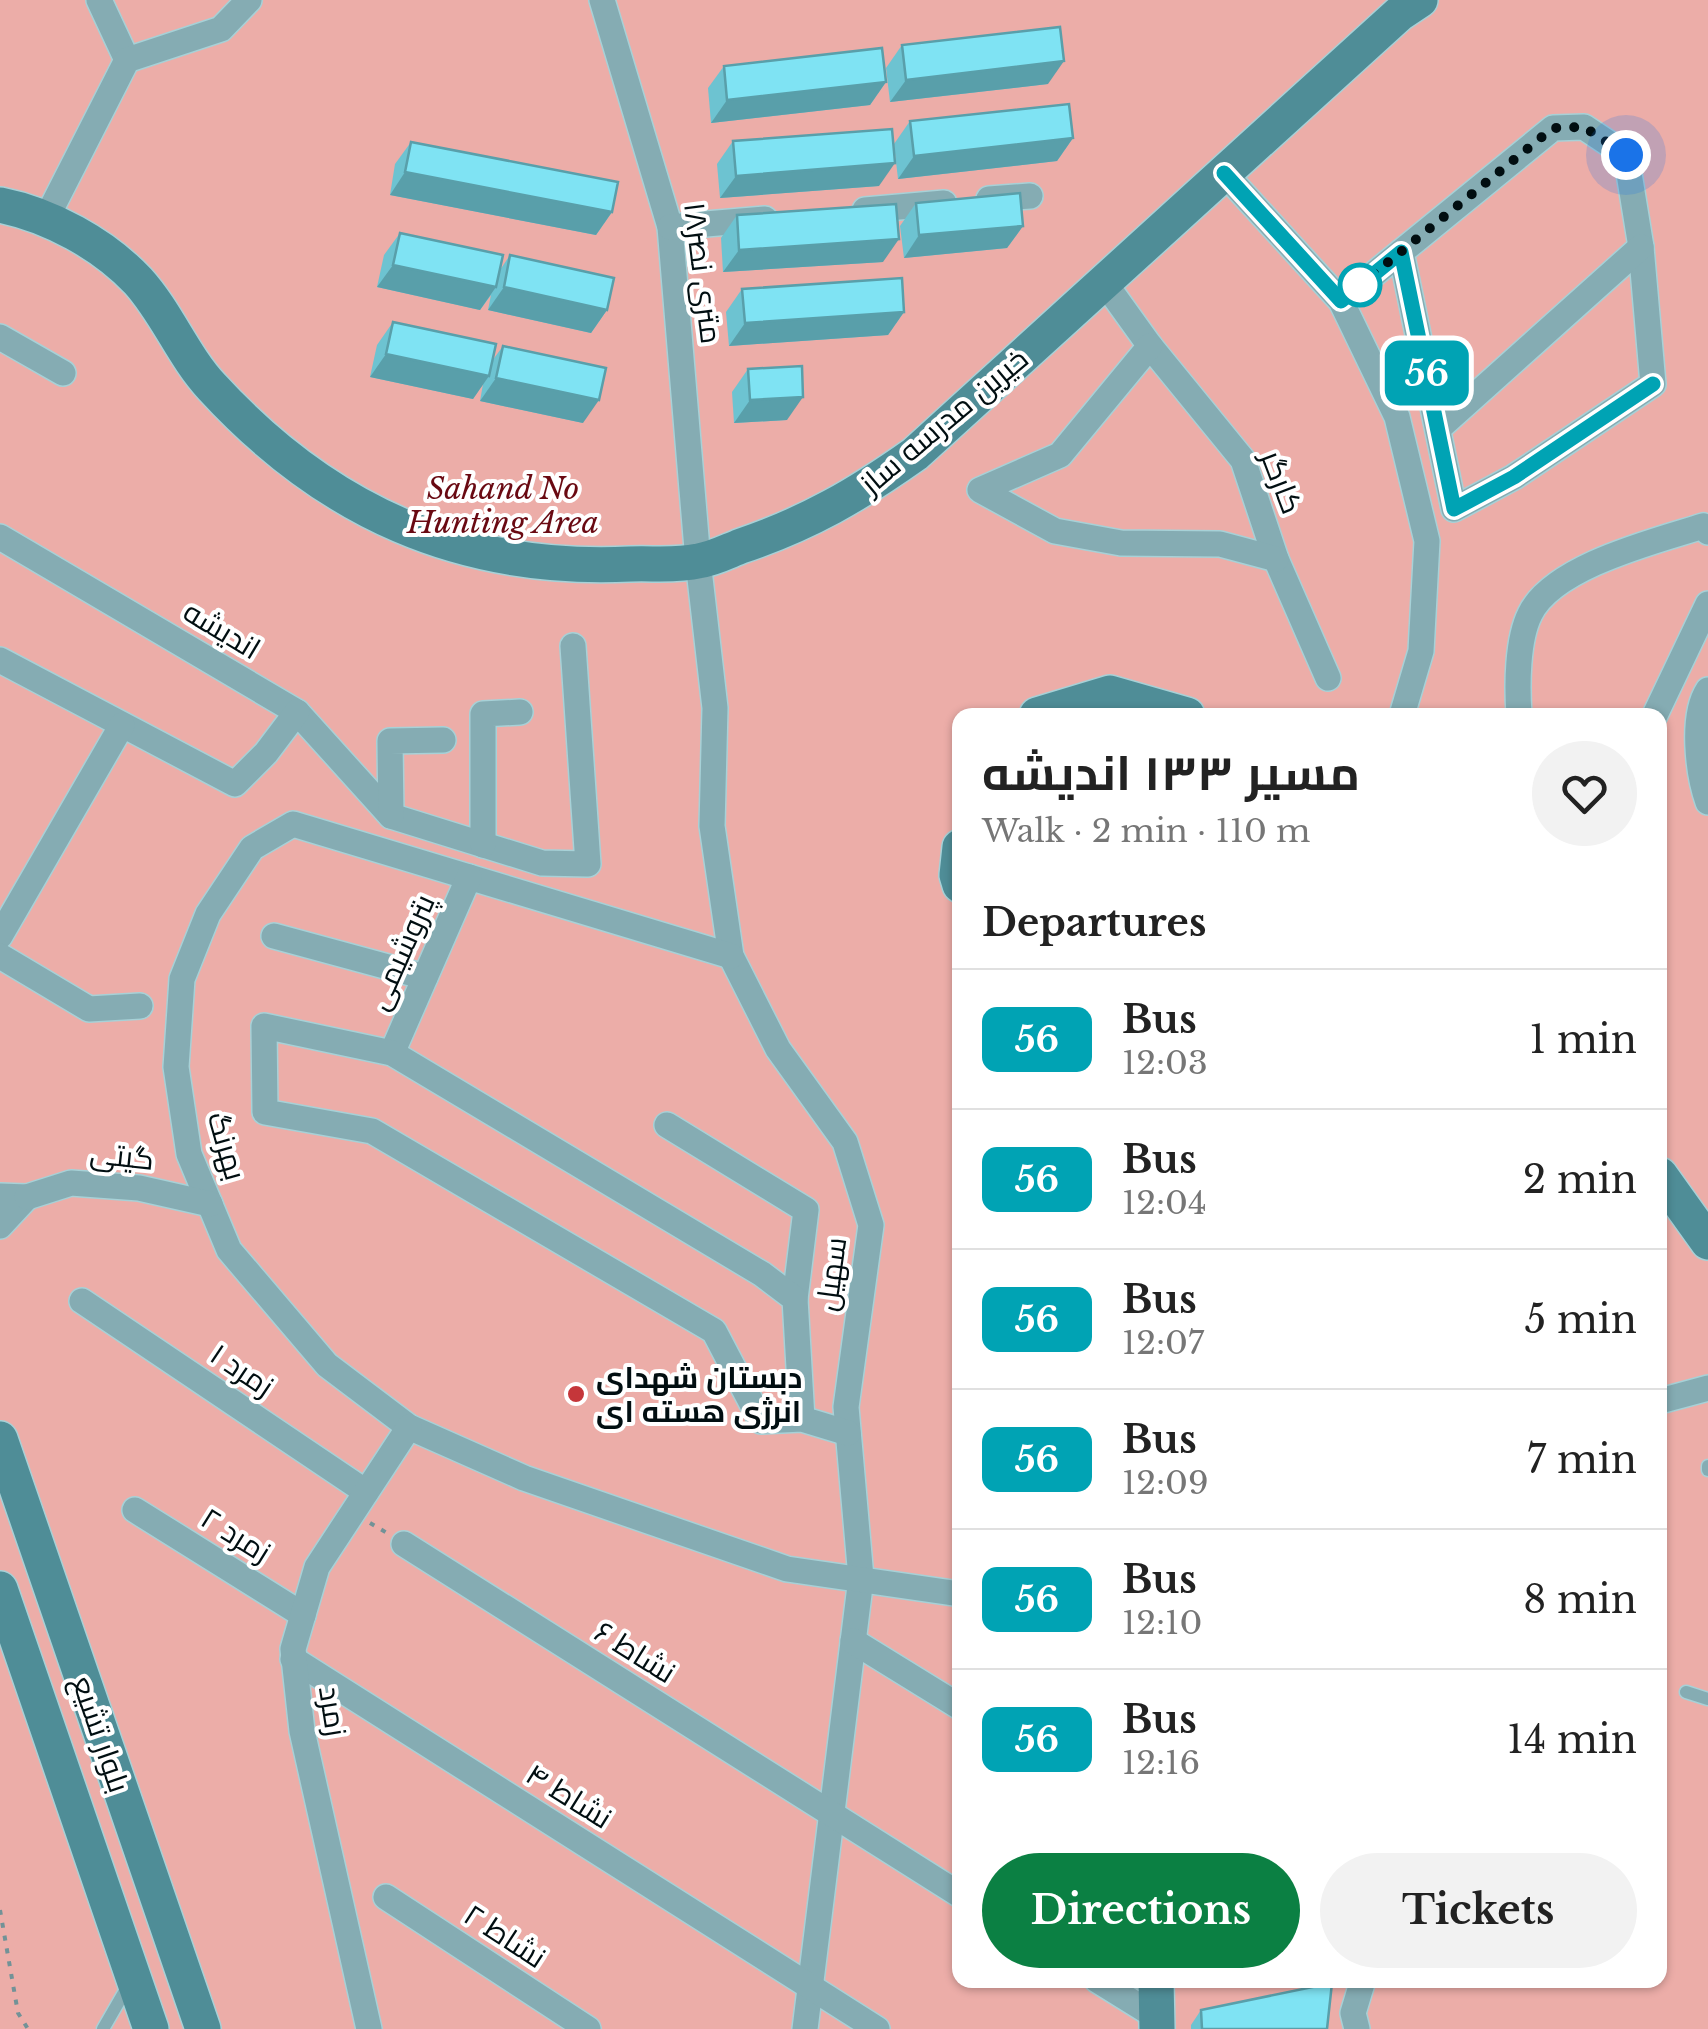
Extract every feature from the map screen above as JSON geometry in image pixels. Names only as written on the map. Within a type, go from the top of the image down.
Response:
[{"type":"street","points":[[99,0],[127,60]]},
{"type":"street","points":[[46,220],[127,60],[221,29],[249,0]]},
{"type":"street","name":"۱۸متری نصر","points":[[602,0],[670,227],[698,562]]},
{"type":"street","name":"خیرین مدرسه ساز","points":[[0,205],[84,238],[138,282],[208,384],[257,434],[318,482],[391,524],[483,554],[577,567],[698,562],[786,531],[858,495],[915,454],[1399,14],[1420,0]]},
{"type":"street","points":[[1341,301],[1401,252],[1553,128],[1584,127],[1626,155],[1641,247],[1653,384],[1514,477],[1454,509],[1401,252]]},
{"type":"street","points":[[1224,173],[1341,301],[1397,417],[1426,541],[1421,651],[1404,708]]},
{"type":"street","points":[[841,212],[1030,196]]},
{"type":"street","points":[[670,227],[784,217]]},
{"type":"street","points":[[1439,428],[1641,247]]},
{"type":"street","name":"کارگر","points":[[1104,282],[1150,346],[1243,460],[1276,559],[1328,678]]},
{"type":"street","points":[[0,337],[64,373]]},
{"type":"street","points":[[1150,346],[1060,455],[980,490],[1054,531],[1121,544],[1220,544],[1276,559]]},
{"type":"street","points":[[1520,708],[1523,642],[1530,612],[1546,595],[1597,560],[1702,526],[1708,532]]},
{"type":"street","name":"اندیشه","points":[[0,536],[297,712],[388,814]]},
{"type":"street","name":"سهیل","points":[[698,562],[715,708],[712,826],[732,956],[778,1049],[845,1142],[870,1225],[846,1407],[860,1578],[805,2029]]},
{"type":"street","points":[[1659,708],[1708,604]]},
{"type":"street","points":[[443,740],[390,742],[388,814],[542,864],[588,864],[573,646]]},
{"type":"street","points":[[0,660],[235,784],[266,754],[297,712]]},
{"type":"street","points":[[1708,690],[1701,701],[1698,774],[1708,802]]},
{"type":"street","points":[[1061,708],[1110,693],[1163,708]]},
{"type":"street","points":[[484,845],[483,714],[520,712]]},
{"type":"street","points":[[0,936],[122,725]]},
{"type":"street","name":"بهرنگ","points":[[732,956],[292,824],[252,848],[208,914],[182,978],[176,1067],[190,1154],[229,1250],[327,1365],[409,1427],[524,1478],[787,1569],[952,1593]]},
{"type":"street","name":"پتروشیمی","points":[[392,1053],[469,877]]},
{"type":"street","points":[[274,936],[425,977]]},
{"type":"street","points":[[0,956],[89,1008],[140,1006]]},
{"type":"street","points":[[794,1299],[746,1264],[392,1053],[264,1026],[266,1112],[372,1131],[714,1331],[761,1421],[802,1419],[848,1433]]},
{"type":"street","points":[[668,1125],[806,1210],[794,1299],[802,1419]]},
{"type":"street","name":"گیتی","points":[[0,1196],[28,1197],[71,1183],[139,1188],[210,1204]]},
{"type":"street","points":[[1667,1186],[1708,1242]]},
{"type":"street","points":[[0,1226],[28,1197]]},
{"type":"street","name":"زمرد ۱","points":[[82,1301],[360,1502]]},
{"type":"street","points":[[1667,1399],[1708,1388]]},
{"type":"street","name":"زمرد","points":[[369,2029],[302,1731],[292,1659],[317,1567],[409,1427]]},
{"type":"street","name":"بلوار تشیع","points":[[0,1439],[203,2029]]},
{"type":"street","name":"زمرد ۲","points":[[135,1510],[303,1615]]},
{"type":"street","name":"نشاط ۶","points":[[404,1544],[952,1890]]},
{"type":"street","name":"بلوار تشیع","points":[[0,1589],[151,2029]]},
{"type":"street","points":[[853,1641],[952,1702]]},
{"type":"street","name":"نشاط ۴","points":[[292,1659],[877,2029]]},
{"type":"street","name":"نشاط ۲","points":[[386,1897],[588,2029]]},
{"type":"street","points":[[1108,1988],[1156,2022]]},
{"type":"street","points":[[1156,1988],[1156,2022]]},
{"type":"street","points":[[1357,2029],[1353,2013],[1361,1988]]},
{"type":"lane","points":[[1686,1692],[1708,1699]]},
{"type":"lane","points":[[103,2029],[133,1977]]},
{"type":"path","points":[[360,1502],[404,1544]]},
{"type":"path","points":[[0,1910],[18,2013],[28,2029]]},
{"type":"green space","name":"Sahand No Hunting Area","points":[[0,0],[1708,0],[1708,2029],[0,2029]]},
{"type":"building","points":[[1060,27],[1064,61],[906,80],[902,45]]},
{"type":"building","points":[[882,48],[886,82],[727,100],[724,66]]},
{"type":"building","points":[[1069,104],[1073,138],[914,156],[910,121]]},
{"type":"building","points":[[892,129],[895,163],[736,176],[733,141]]},
{"type":"building","points":[[411,142],[618,182],[612,212],[405,172]]},
{"type":"building","points":[[1020,193],[1023,226],[919,235],[916,203]]},
{"type":"building","points":[[896,204],[899,239],[739,250],[737,215]]},
{"type":"building","points":[[400,233],[503,255],[496,287],[393,265]]},
{"type":"building","points":[[510,255],[614,278],[607,310],[504,287]]},
{"type":"building","points":[[902,278],[904,312],[745,323],[742,289]]},
{"type":"building","points":[[393,322],[496,344],[489,376],[386,354]]},
{"type":"building","points":[[503,346],[606,368],[599,400],[496,378]]},
{"type":"building","points":[[802,366],[803,397],[750,400],[748,369]]},
{"type":"building","points":[[1308,1988],[1331,1988],[1327,2029],[1202,2029],[1201,2010]]},
{"type":"bus line","name":"56","points":[[1224,173],[1341,301],[1401,252],[1454,509],[1514,477],[1653,384]]},
{"type":"place","name":"دبستان شهدای انرژی هسته ای","points":[[576,1394]]},
{"type":"route","points":[[1360,285],[1553,128],[1584,127],[1626,155]]}]
